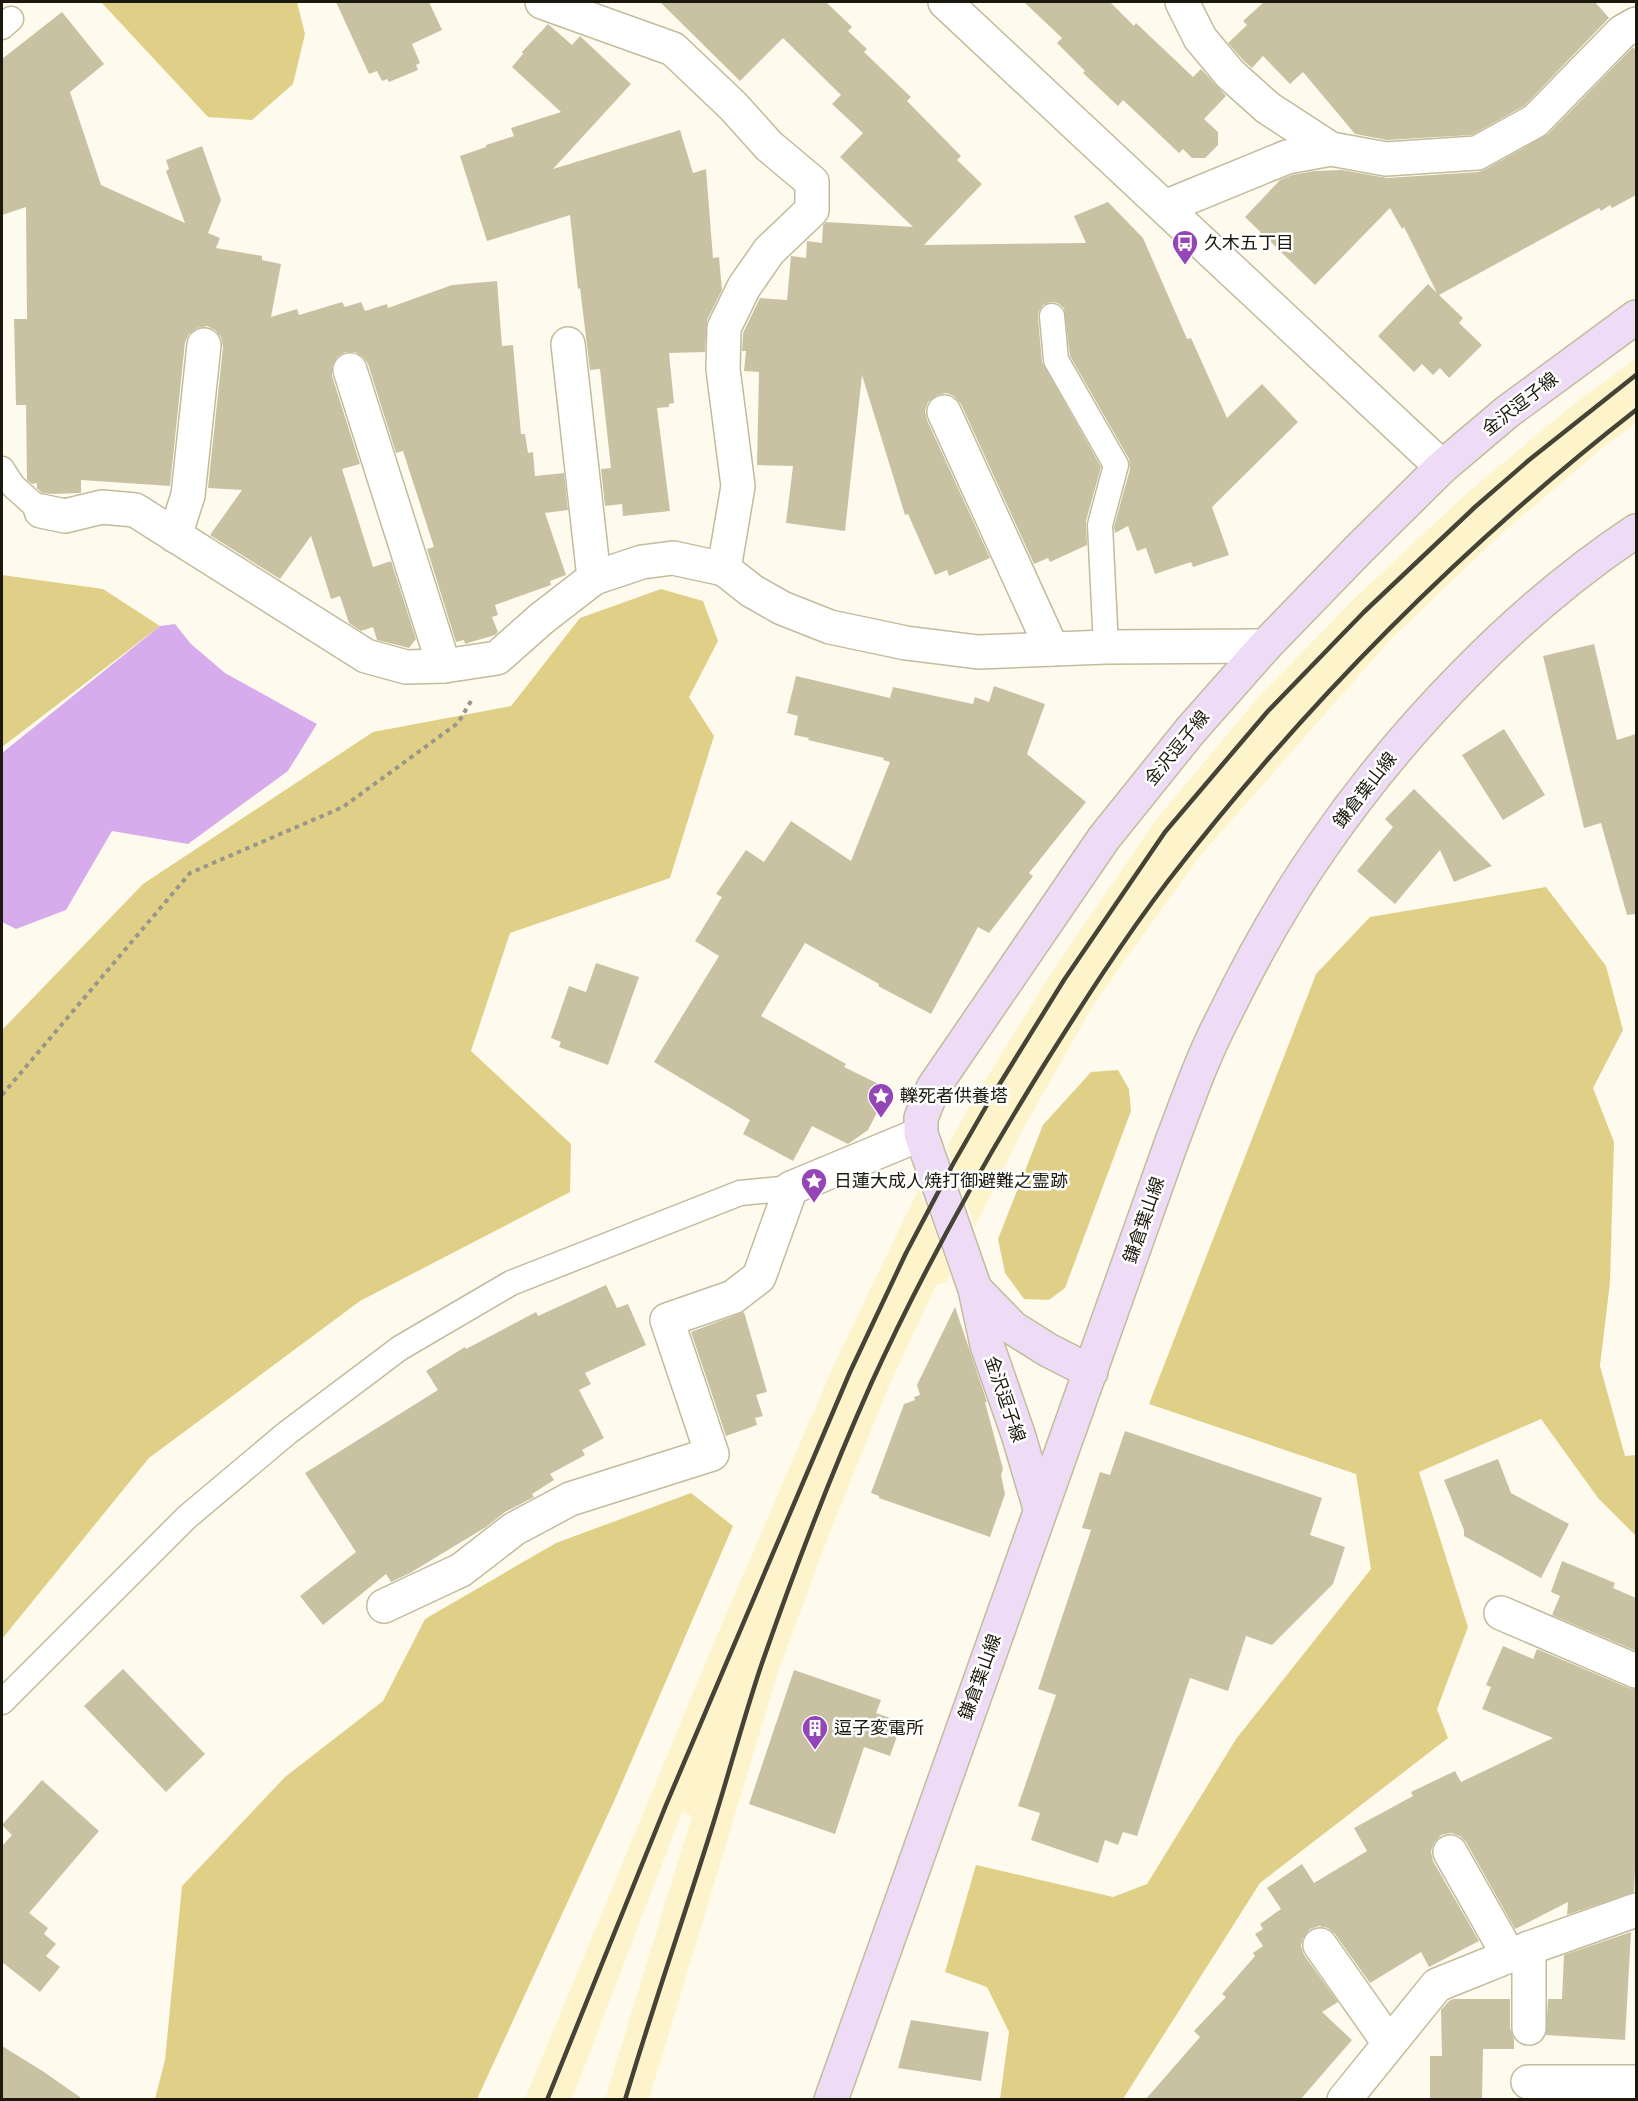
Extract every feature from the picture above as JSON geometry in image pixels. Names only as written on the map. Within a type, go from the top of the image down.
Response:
[{"type":"main road","name":"金沢逗子線","points":[[1040,1508],[1018,1434],[987,1345],[975,1289],[921,1134],[921,1118],[933,1088],[1104,838],[1190,731],[1264,646],[1442,468],[1507,412],[1636,317]]},
{"type":"main road","name":"鎌倉葉山線","points":[[831,2100],[1171,1144],[1221,1020],[1286,903],[1323,844],[1370,782],[1466,674],[1521,622],[1567,582],[1636,531]]},
{"type":"main road","name":"金沢逗子線","points":[[975,1289],[1013,1328],[1048,1350],[1091,1372]]},
{"type":"main road","name":"鎌倉葉山線","points":[[849,2100],[855,2032]]},
{"type":"street","points":[[542,2],[673,49],[733,106],[769,146],[812,182],[812,210],[770,251],[744,287],[724,328],[723,369],[738,486],[724,568]]},
{"type":"street","points":[[945,2],[1442,468]]},
{"type":"street","points":[[1182,2],[1200,38],[1230,74],[1268,108],[1331,149]]},
{"type":"street","points":[[1165,207],[1287,157],[1331,149],[1386,159],[1477,153],[1535,121],[1622,32],[1636,24]]},
{"type":"street","points":[[568,344],[594,578]]},
{"type":"street","points":[[175,536],[188,495],[204,345]]},
{"type":"street","points":[[350,370],[444,666]]},
{"type":"street","points":[[944,412],[1052,649]]},
{"type":"street","points":[[40,511],[65,516],[102,507],[135,510],[366,656],[406,667],[444,666],[497,658],[541,619],[594,578],[642,562],[673,558],[724,568],[762,597],[782,608],[830,627],[906,643],[978,652],[1106,646],[1264,646]]},
{"type":"street","points":[[384,1606],[461,1570],[514,1529],[570,1499],[712,1454],[667,1320],[733,1297],[759,1277],[790,1188],[921,1134]]},
{"type":"street","points":[[1501,1613],[1636,1671]]},
{"type":"street","points":[[1450,1852],[1519,1952],[1528,2028]]},
{"type":"street","points":[[1344,2100],[1437,1985],[1519,1952],[1636,1910]]},
{"type":"street","points":[[1320,1945],[1389,2043]]},
{"type":"street","points":[[1528,2083],[1636,2082]]},
{"type":"lane","points":[[1052,316],[1056,360],[1116,465],[1100,525],[1106,646]]},
{"type":"lane","points":[[2,469],[13,486],[40,511]]},
{"type":"lane","points":[[2,1702],[187,1516],[287,1433],[400,1348],[511,1283],[740,1193],[790,1188]]},
{"type":"path","points":[[2,1095],[190,873],[343,807],[458,723],[497,658]]},
{"type":"shaded area","points":[[101,2],[297,2],[305,34],[293,84],[252,120],[208,117]]},
{"type":"shaded area","points":[[1636,358],[1636,423],[1606,445],[1501,534],[1390,640],[1200,856],[1095,1002],[1023,1129],[975,1227],[947,1147],[974,1098],[1052,972],[1155,821],[1257,699],[1354,599],[1467,493],[1574,404]]},
{"type":"shaded area","points":[[2,575],[103,589],[160,626],[2,747]]},
{"type":"shaded area","points":[[661,589],[703,601],[718,641],[689,697],[714,736],[670,878],[510,933],[471,1051],[571,1144],[570,1192],[360,1301],[149,1458],[2,1639],[2,1030],[143,884],[373,732],[511,706],[580,618]]},
{"type":"shaded area","points":[[175,624],[191,644],[225,673],[317,724],[288,771],[188,844],[112,831],[66,910],[16,929],[2,922],[2,753],[160,626]]},
{"type":"shaded area","points":[[1546,887],[1606,966],[1623,1030],[1593,1088],[1614,1142],[1610,1282],[1600,1366],[1625,1456],[1636,1455],[1636,1536],[1598,1498],[1541,1419],[1419,1472],[1468,1627],[1437,1709],[1448,1738],[1260,1883],[1123,2099],[1000,2099],[1009,2032],[987,1987],[945,1972],[976,1865],[1113,1897],[1147,1884],[1236,1739],[1371,1569],[1356,1474],[1149,1404],[1316,974],[1370,917]]},
{"type":"shaded area","points":[[1118,1070],[1129,1089],[1131,1111],[1065,1288],[1049,1300],[1024,1299],[1005,1273],[998,1239],[1043,1125],[1091,1072]]},
{"type":"shaded area","points":[[919,1188],[950,1273],[947,1282],[936,1285],[888,1388],[829,1534],[778,1672],[649,2099],[605,2099],[692,1816],[682,1812],[572,2099],[525,2099],[712,1647],[833,1367]]},
{"type":"shaded area","points":[[691,1493],[733,1526],[615,1799],[477,2099],[155,2099],[165,2060],[182,1886],[285,1777],[383,1701],[425,1619],[556,1543]]},
{"type":"building","points":[[336,2],[429,2],[442,30],[412,44],[420,63],[416,65],[418,70],[389,82],[387,79],[382,81],[377,71],[369,74]]},
{"type":"building","points":[[660,2],[826,2],[852,27],[848,31],[867,49],[864,52],[911,97],[907,101],[961,156],[957,160],[982,184],[924,245],[1086,243],[1074,216],[1108,202],[1143,238],[1187,339],[1191,338],[1227,418],[1262,384],[1298,422],[1212,507],[1229,555],[1193,567],[1191,562],[1155,574],[1146,548],[1137,551],[1128,526],[1115,533],[1114,527],[1130,469],[1129,459],[1070,356],[1064,308],[1058,303],[1051,302],[1043,305],[1038,317],[1042,362],[1101,467],[1086,521],[1087,545],[1050,562],[1048,558],[1034,564],[961,404],[954,396],[946,393],[937,395],[928,402],[925,411],[927,420],[990,558],[949,576],[947,570],[935,575],[908,514],[905,515],[862,375],[845,531],[786,523],[793,466],[757,465],[759,372],[744,371],[746,351],[742,351],[743,333],[760,298],[787,300],[791,256],[806,258],[807,241],[822,243],[823,225],[826,222],[913,227],[840,157],[863,133],[832,104],[841,95],[783,38],[740,81]]},
{"type":"building","points":[[1024,2],[1110,2],[1134,26],[1136,23],[1193,77],[1201,69],[1226,96],[1204,119],[1218,132],[1218,145],[1205,158],[1192,158],[1183,149],[1179,153],[1123,100],[1118,106],[1083,73],[1085,71],[1057,43],[1062,38]]},
{"type":"building","points":[[1264,2],[1595,2],[1609,18],[1524,106],[1472,135],[1387,140],[1355,134],[1303,72],[1290,84],[1263,56],[1252,68],[1244,61],[1228,43],[1247,25],[1243,21]]},
{"type":"building","points":[[62,12],[104,64],[70,92],[101,185],[185,223],[166,171],[169,169],[166,160],[202,146],[221,200],[208,233],[220,238],[216,248],[262,256],[262,260],[281,264],[271,317],[297,309],[299,315],[342,302],[345,307],[361,302],[365,311],[387,304],[388,308],[452,285],[497,281],[502,346],[513,345],[521,434],[525,434],[528,453],[533,452],[535,476],[564,473],[568,510],[545,513],[566,575],[550,581],[551,585],[495,605],[498,615],[492,617],[498,632],[495,635],[465,644],[464,640],[456,642],[427,549],[434,547],[403,451],[396,453],[368,364],[355,352],[345,352],[337,357],[332,367],[332,376],[360,464],[342,469],[373,567],[391,561],[416,639],[409,648],[377,640],[373,627],[361,631],[349,623],[340,596],[331,599],[311,536],[280,579],[210,535],[242,490],[208,488],[223,347],[221,337],[207,326],[197,328],[189,334],[185,342],[170,486],[81,480],[81,493],[52,494],[42,493],[37,488],[37,483],[32,484],[27,480],[26,405],[16,405],[14,319],[27,319],[26,207],[2,215],[2,59]]},
{"type":"building","points":[[548,24],[572,45],[580,36],[631,84],[553,169],[680,130],[693,173],[706,169],[713,258],[719,257],[722,290],[707,320],[705,352],[669,353],[674,403],[669,404],[669,407],[657,408],[670,511],[623,516],[622,504],[605,506],[601,469],[611,468],[600,369],[590,370],[570,215],[487,241],[460,156],[514,136],[511,128],[561,112],[512,67],[523,54],[522,52]]},
{"type":"building","points":[[1633,47],[1636,51],[1636,195],[1612,208],[1610,205],[1601,211],[1599,208],[1439,295],[1463,318],[1459,323],[1482,345],[1449,378],[1440,368],[1433,375],[1422,364],[1414,372],[1378,336],[1428,284],[1437,293],[1404,227],[1402,229],[1390,208],[1315,285],[1245,217],[1280,180],[1292,175],[1342,170],[1387,178],[1478,172],[1486,169],[1548,134]]},
{"type":"building","points":[[1594,644],[1617,740],[1636,734],[1636,914],[1627,915],[1601,823],[1584,828],[1543,656]]},
{"type":"building","points":[[796,676],[890,698],[893,687],[973,704],[975,697],[989,702],[994,686],[1045,704],[1027,754],[1086,802],[1029,873],[1033,876],[989,933],[978,927],[931,1014],[805,943],[761,1016],[846,1064],[844,1067],[889,1089],[868,1130],[848,1144],[812,1126],[793,1161],[743,1134],[750,1120],[654,1062],[719,956],[695,941],[722,897],[716,894],[746,850],[764,862],[791,821],[851,861],[890,762],[883,760],[884,758],[794,735],[798,716],[787,713]]},
{"type":"building","points":[[1504,729],[1545,795],[1503,820],[1462,755]]},
{"type":"building","points":[[1414,789],[1492,866],[1454,882],[1440,850],[1395,904],[1357,871],[1393,827],[1385,819]]},
{"type":"building","points":[[596,963],[639,977],[608,1065],[559,1047],[561,1042],[551,1038],[569,986],[586,992]]},
{"type":"building","points":[[606,1285],[617,1308],[628,1304],[646,1345],[585,1373],[591,1384],[579,1390],[604,1438],[582,1450],[585,1455],[550,1474],[554,1480],[532,1494],[534,1497],[505,1512],[486,1527],[410,1573],[391,1582],[386,1574],[323,1625],[300,1596],[356,1552],[305,1473],[438,1390],[426,1371],[465,1347],[466,1349],[536,1312],[538,1316]]},
{"type":"building","points":[[955,1307],[987,1402],[985,1402],[1003,1469],[1001,1475],[1005,1494],[990,1537],[879,1498],[871,1493],[904,1404],[915,1400],[914,1397],[920,1395],[917,1385]]},
{"type":"building","points":[[744,1312],[767,1392],[756,1395],[763,1416],[755,1418],[757,1425],[726,1436],[691,1332]]},
{"type":"building","points":[[1125,1431],[1322,1498],[1310,1535],[1345,1547],[1333,1584],[1272,1645],[1246,1636],[1228,1691],[1190,1678],[1137,1836],[1123,1832],[1118,1845],[1105,1840],[1098,1863],[1031,1840],[1040,1813],[1018,1806],[1056,1695],[1038,1689],[1091,1530],[1082,1528],[1100,1472],[1110,1475]]},
{"type":"building","points":[[1498,1459],[1511,1493],[1569,1524],[1541,1578],[1464,1536],[1464,1530],[1444,1480]]},
{"type":"building","points":[[1562,1561],[1615,1583],[1613,1588],[1636,1598],[1636,1651],[1552,1615],[1560,1596],[1551,1592]]},
{"type":"building","points":[[1503,1646],[1533,1659],[1537,1649],[1636,1689],[1634,1892],[1567,1915],[1568,1902],[1515,1929],[1466,1842],[1460,1836],[1451,1833],[1441,1835],[1431,1851],[1433,1861],[1479,1941],[1429,1967],[1421,1952],[1370,1983],[1335,1934],[1328,1928],[1319,1926],[1310,1929],[1303,1938],[1301,1946],[1304,1955],[1338,2002],[1322,2012],[1352,2040],[1300,2100],[1145,2100],[1200,2037],[1194,2031],[1226,1997],[1222,1994],[1255,1956],[1253,1953],[1263,1946],[1255,1934],[1263,1929],[1260,1924],[1281,1909],[1267,1888],[1302,1864],[1314,1883],[1367,1851],[1354,1828],[1413,1796],[1411,1792],[1455,1771],[1461,1782],[1553,1738],[1482,1709],[1491,1687],[1486,1685]]},
{"type":"building","points":[[123,1669],[205,1754],[166,1792],[84,1706]]},
{"type":"building","name":"逗子変電所","points":[[794,1670],[881,1700],[876,1713],[902,1722],[890,1756],[864,1747],[835,1834],[749,1804]]},
{"type":"building","points":[[42,1780],[99,1831],[29,1913],[48,1928],[44,1934],[56,1944],[46,1956],[60,1967],[40,1992],[2,1962],[2,1846],[12,1835],[2,1825]]},
{"type":"building","points":[[1631,1932],[1625,2040],[1546,2035],[1548,1999],[1562,1999],[1564,1955]]},
{"type":"building","points":[[1453,1999],[1510,1999],[1510,2028],[1514,2039],[1514,2049],[1483,2049],[1482,2100],[1430,2100],[1430,2056],[1442,2056],[1441,2010]]},
{"type":"building","points":[[911,2020],[989,2032],[981,2081],[898,2068]]},
{"type":"building","points":[[2,2046],[44,2072],[84,2100],[2,2100]]},
{"type":"railway","points":[[547,2100],[666,1805],[850,1372],[906,1253],[953,1164],[1064,980],[1165,832],[1268,711],[1364,612],[1475,507],[1529,460],[1636,375]]},
{"type":"railway","points":[[625,2100],[761,1666],[799,1559],[871,1384],[910,1302],[974,1182],[1020,1104],[1151,903],[1274,752],[1387,631],[1447,573],[1571,462],[1636,410]]},
{"type":"place","name":"久木五丁目","points":[[1185,266]]},
{"type":"place","name":"轢死者供養塔","points":[[881,1119]]},
{"type":"place","name":"日蓮大成人焼打御避難之霊跡","points":[[814,1204]]},
{"type":"place","name":"逗子変電所","points":[[815,1751]]}]
